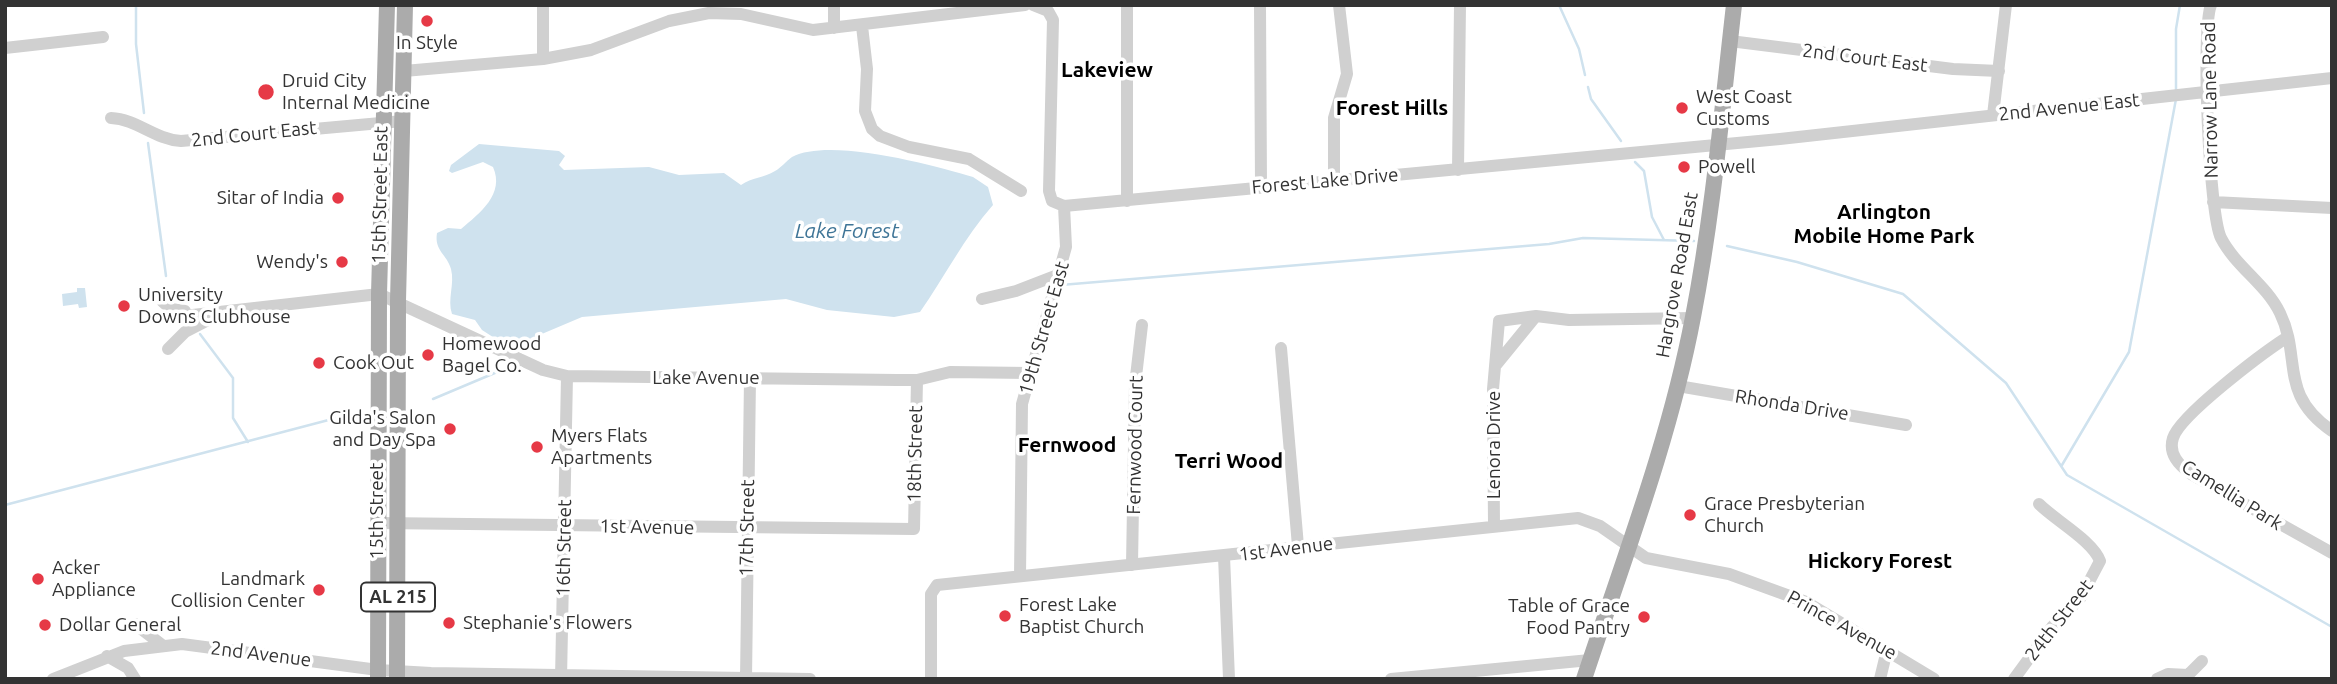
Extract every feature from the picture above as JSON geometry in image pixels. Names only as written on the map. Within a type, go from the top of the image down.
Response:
[{"type":"main road","name":"15th Street East","points":[[379,294],[387,5]]},
{"type":"main road","name":"15th Street East","points":[[398,301],[405,5]]},
{"type":"main road","name":"Hargrove Road East","points":[[1584,679],[1678,386],[1693,318],[1718,145],[1734,5]]},
{"type":"main road","points":[[385,73],[404,71]]},
{"type":"main road","name":"15th Street","points":[[378,674],[379,294]]},
{"type":"main road","name":"15th Street","points":[[397,675],[398,301]]},
{"type":"street","points":[[542,59],[543,5]]},
{"type":"street","points":[[834,5],[834,29]]},
{"type":"street","points":[[404,71],[542,59],[590,50],[690,10],[741,14],[791,27],[834,29],[972,9],[1025,5]]},
{"type":"street","points":[[1033,5],[1048,11],[1053,20],[1049,191],[1052,201],[1064,206]]},
{"type":"street","points":[[1127,5],[1127,201]]},
{"type":"street","points":[[1260,5],[1261,186]]},
{"type":"street","points":[[1334,181],[1334,118],[1347,74],[1338,21],[1339,5]]},
{"type":"street","points":[[1458,170],[1460,5]]},
{"type":"street","points":[[1993,115],[2006,5]]},
{"type":"street","name":"Narrow Lane Road","points":[[2211,5],[2206,30],[2213,202],[2332,208]]},
{"type":"street","points":[[862,26],[867,69],[865,111],[872,129],[880,136],[909,147],[969,159],[1021,191]]},
{"type":"street","points":[[5,48],[103,37]]},
{"type":"street","name":"2nd Court East","points":[[1730,41],[1953,69],[1999,71]]},
{"type":"street","name":"2nd Avenue East","points":[[1807,136],[2332,78]]},
{"type":"street","name":"2nd Court East","points":[[111,118],[123,119],[150,134],[181,141],[403,121]]},
{"type":"street","name":"Forest Lake Drive","points":[[1064,206],[1807,136]]},
{"type":"street","points":[[2213,202],[2222,240],[2275,305],[2300,395],[2311,412],[2332,431]]},
{"type":"street","name":"19th Street East","points":[[1020,576],[1021,415],[1029,373],[1054,298],[1066,247],[1064,206]]},
{"type":"street","points":[[982,299],[1016,291],[1060,274]]},
{"type":"street","points":[[166,318],[224,313],[277,303],[379,294]]},
{"type":"street","name":"Lake Avenue","points":[[379,294],[543,370],[567,376],[917,380],[950,372],[1029,373]]},
{"type":"street","points":[[163,302],[171,309],[200,314]]},
{"type":"street","points":[[167,349],[185,332],[224,313]]},
{"type":"street","name":"Lenora Drive","points":[[1496,365],[1536,316]]},
{"type":"street","name":"Lenora Drive","points":[[1494,526],[1499,321],[1536,316],[1569,320],[1693,318]]},
{"type":"street","name":"Fernwood Court","points":[[1132,565],[1135,385],[1142,325]]},
{"type":"street","name":"Camellia Park","points":[[2286,338],[2256,359],[2184,420],[2173,438],[2171,450],[2182,468],[2332,554]]},
{"type":"street","points":[[1281,348],[1298,546]]},
{"type":"street","name":"16th Street","points":[[561,676],[567,376]]},
{"type":"street","name":"17th Street","points":[[746,678],[750,378]]},
{"type":"street","name":"18th Street","points":[[914,529],[917,380]]},
{"type":"street","name":"Rhonda Drive","points":[[1678,386],[1906,425]]},
{"type":"street","name":"24th Street","points":[[2014,679],[2052,627],[2081,597],[2100,561],[2090,544],[2062,526],[2039,503]]},
{"type":"street","name":"1st Avenue","points":[[931,679],[931,594],[937,585],[1578,519],[1600,526],[1628,545]]},
{"type":"street","name":"1st Avenue","points":[[379,523],[914,529]]},
{"type":"street","name":"Prince Avenue","points":[[1628,545],[1646,558],[1665,564],[1730,573],[1777,589],[1806,602],[1934,679]]},
{"type":"street","points":[[1224,556],[1229,679]]},
{"type":"street","points":[[135,624],[162,645]]},
{"type":"street","name":"2nd Avenue","points":[[53,679],[107,656],[138,647],[182,644],[378,674],[810,679]]},
{"type":"street","points":[[135,679],[138,647]]},
{"type":"street","points":[[1880,679],[1887,650]]},
{"type":"street","points":[[107,656],[128,668],[135,679]]},
{"type":"street","points":[[1391,679],[1590,660]]},
{"type":"street","points":[[2157,679],[2168,674],[2188,675],[2202,661]]},
{"type":"water","name":"Lake Forest","points":[[479,144],[559,151],[565,156],[559,165],[564,170],[649,167],[679,175],[724,173],[741,185],[771,173],[792,157],[830,150],[855,151],[908,160],[973,177],[988,187],[993,205],[920,312],[894,317],[827,310],[786,299],[582,317],[530,339],[510,341],[496,339],[482,330],[475,320],[452,314],[451,269],[437,244],[437,233],[448,228],[461,229],[483,209],[493,194],[496,177],[493,167],[483,162],[452,173],[449,171],[451,165]]},
{"type":"water","points":[[77,288],[85,288],[87,307],[79,308],[78,304],[63,306],[62,294],[77,292]]},
{"type":"waterway","points":[[136,5],[136,44],[144,113]]},
{"type":"waterway","points":[[1559,5],[1579,49],[1585,75]]},
{"type":"waterway","points":[[2176,92],[2176,29],[2180,5]]},
{"type":"waterway","points":[[1588,87],[1591,99],[1621,141]]},
{"type":"waterway","points":[[2062,465],[2129,352],[2176,99]]},
{"type":"waterway","points":[[148,143],[166,276]]},
{"type":"waterway","points":[[1635,162],[1644,171],[1652,217],[1664,240]]},
{"type":"waterway","points":[[1061,285],[1549,244],[1583,238],[1694,241]]},
{"type":"waterway","points":[[1727,246],[1797,262],[1903,294],[2006,383],[2067,475],[2332,627]]},
{"type":"waterway","points":[[200,334],[233,378],[233,418],[248,442]]},
{"type":"waterway","points":[[433,399],[509,367]]},
{"type":"waterway","points":[[5,505],[359,412]]},
{"type":"place","name":"In Style","points":[[427,21]]},
{"type":"place","name":"Druid City Internal Medicine","points":[[266,92]]},
{"type":"place","name":"West Coast Customs","points":[[1682,108]]},
{"type":"place","name":"Powell","points":[[1684,167]]},
{"type":"place","name":"Sitar of India","points":[[338,198]]},
{"type":"place","name":"Wendy's","points":[[342,262]]},
{"type":"place","name":"University Downs Clubhouse","points":[[124,306]]},
{"type":"place","name":"Homewood Bagel Co.","points":[[428,355]]},
{"type":"place","name":"Cook Out","points":[[319,363]]},
{"type":"place","name":"Gilda's Salon and Day Spa","points":[[450,429]]},
{"type":"place","name":"Myers Flats Apartments","points":[[537,447]]},
{"type":"place","name":"Grace Presbyterian Church","points":[[1690,515]]},
{"type":"place","name":"Acker Appliance","points":[[38,579]]},
{"type":"place","name":"Landmark Collision Center","points":[[319,590]]},
{"type":"place","name":"Forest Lake Baptist Church","points":[[1005,616]]},
{"type":"place","name":"Table of Grace Food Pantry","points":[[1644,617]]},
{"type":"place","name":"Stephanie's Flowers","points":[[449,623]]},
{"type":"place","name":"Dollar General","points":[[45,625]]},
{"type":"district","name":"Lakeview","points":[[1107,70]]},
{"type":"district","name":"Forest Hills","points":[[1392,108]]},
{"type":"district","name":"Arlington Mobile Home Park","points":[[1884,224]]},
{"type":"district","name":"Fernwood","points":[[1067,445]]},
{"type":"district","name":"Terri Wood","points":[[1229,461]]},
{"type":"district","name":"Hickory Forest","points":[[1880,561]]}]
